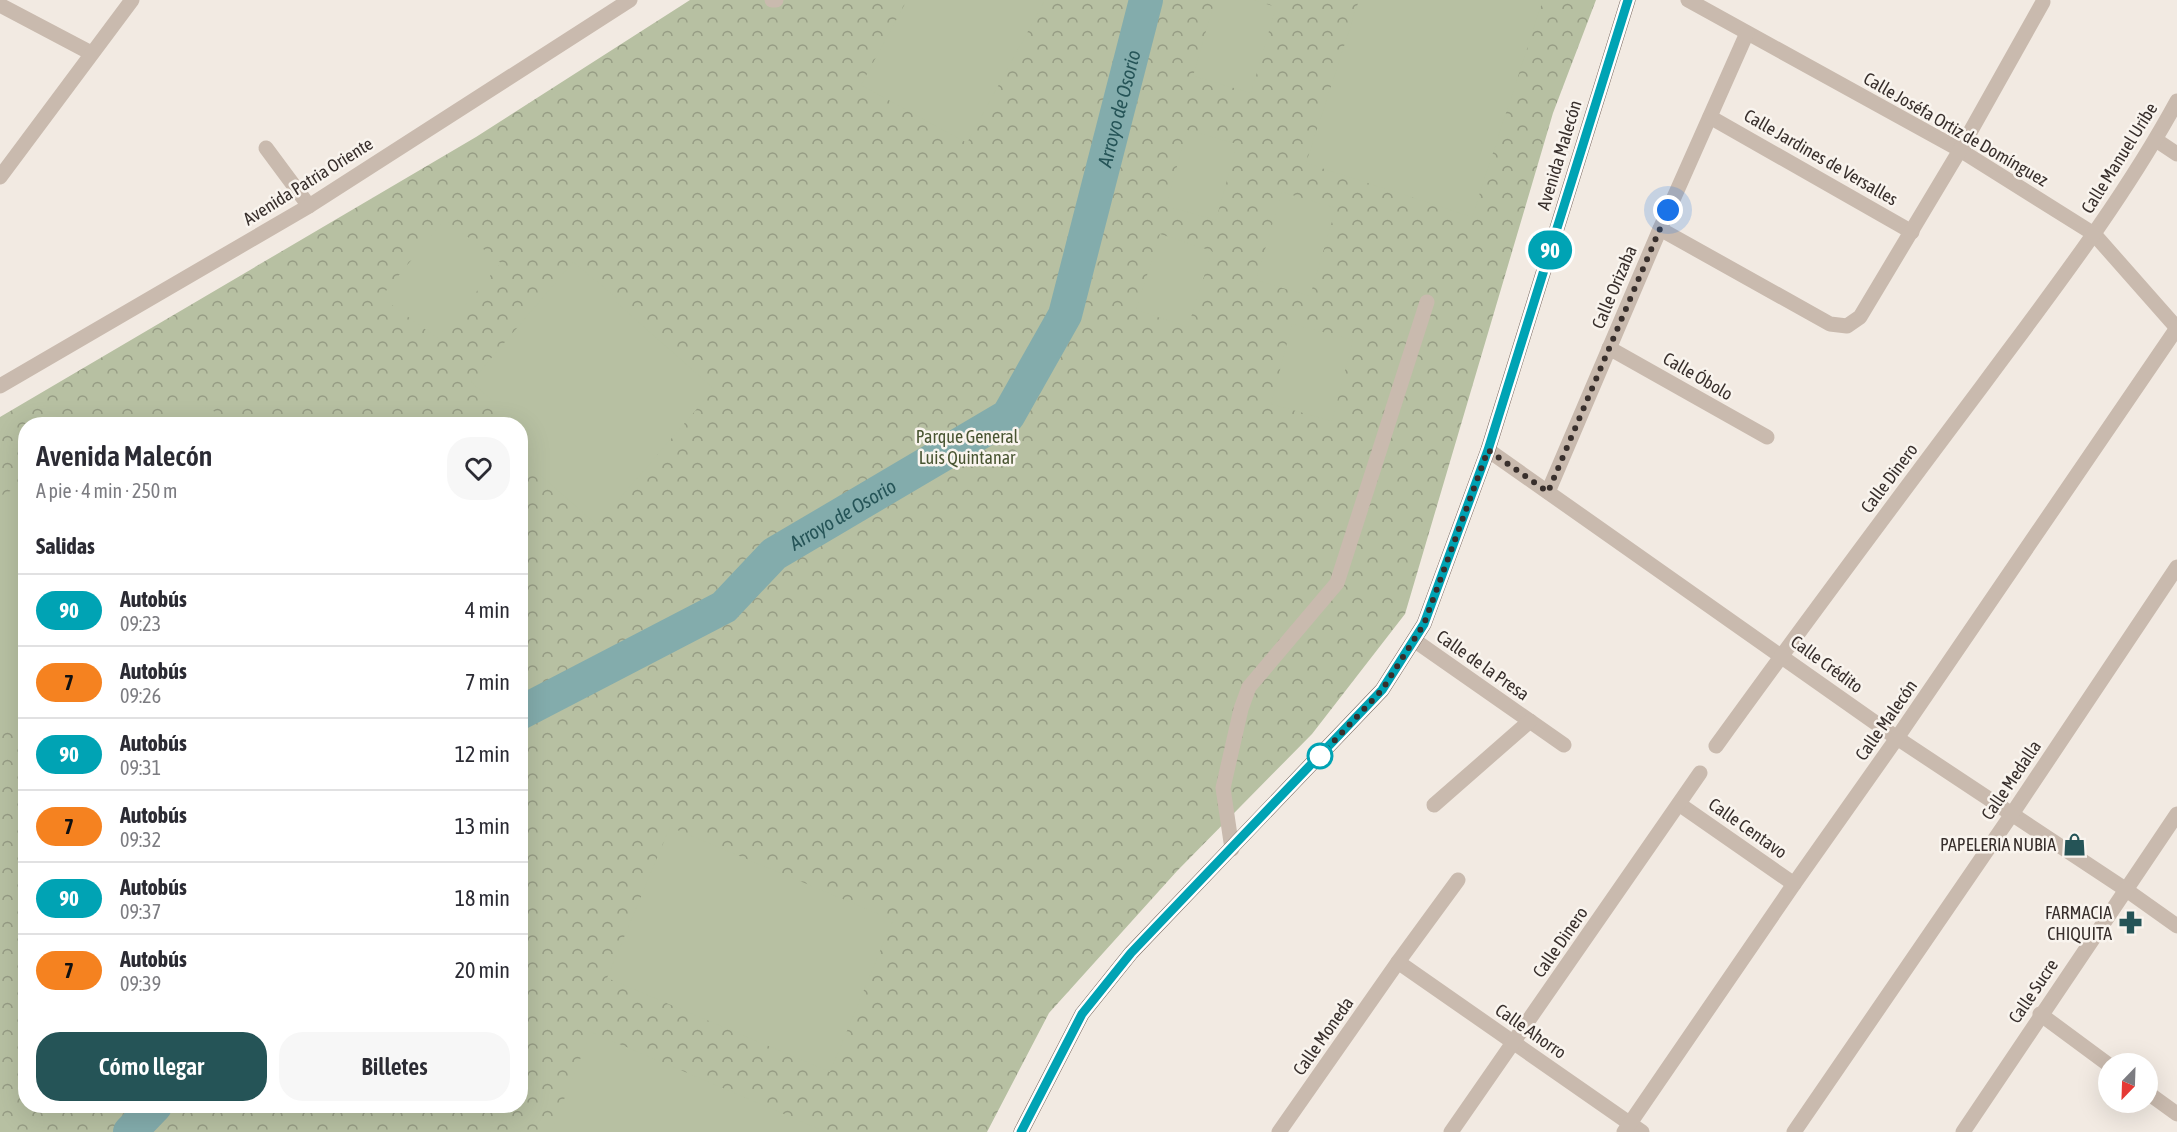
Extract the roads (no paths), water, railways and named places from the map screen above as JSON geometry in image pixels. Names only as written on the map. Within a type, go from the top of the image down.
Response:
[{"type":"main road","name":"Avenida Malecón","points":[[1021,1132],[1082,1014],[1131,953],[1382,690],[1424,624],[1488,450],[1628,0]]},
{"type":"street","points":[[0,177],[132,0]]},
{"type":"street","name":"Avenida Patria Oriente","points":[[0,386],[309,206],[630,0]]},
{"type":"street","name":"Calle Joséfa Ortiz de Domínguez","points":[[1688,0],[1960,150],[2094,234],[2177,328]]},
{"type":"street","points":[[1659,229],[1830,324],[1847,326],[1860,317],[1912,232],[2043,2]]},
{"type":"street","points":[[0,5],[91,53]]},
{"type":"street","name":"Calle Orizaba","points":[[1548,492],[1659,229],[1747,33]]},
{"type":"street","name":"Calle Manuel Uribe","points":[[2094,234],[2156,141],[2177,101]]},
{"type":"street","name":"Calle Jardines de Versalles","points":[[1710,117],[1912,232]]},
{"type":"street","points":[[2156,141],[2177,154]]},
{"type":"street","points":[[266,148],[309,206]]},
{"type":"street","name":"Calle Dinero","points":[[1716,746],[2094,234]]},
{"type":"street","points":[[1232,849],[1223,788],[1241,708],[1249,687],[1337,583],[1426,302]]},
{"type":"street","name":"Calle Malecón","points":[[1632,1129],[1794,884],[1897,738],[2177,328]]},
{"type":"street","name":"Calle Óbolo","points":[[1610,348],[1767,437]]},
{"type":"street","name":"Calle Crédito","points":[[1488,450],[1897,738],[2177,926]]},
{"type":"street","name":"Calle Medalla","points":[[1794,1132],[2012,814],[2177,567]]},
{"type":"street","name":"Calle de la Presa","points":[[1414,640],[1564,745]]},
{"type":"street","points":[[1434,805],[1530,721]]},
{"type":"street","name":"Calle Dinero","points":[[1451,1132],[1700,773]]},
{"type":"street","name":"Calle Centavo","points":[[1679,804],[1794,884]]},
{"type":"street","name":"Calle Sucre","points":[[1963,1132],[2040,1014],[2177,814]]},
{"type":"street","name":"Calle Moneda","points":[[1280,1132],[1458,880]]},
{"type":"street","name":"Calle Ahorro","points":[[1398,962],[1632,1129]]},
{"type":"street","points":[[2040,1014],[2098,1057]]},
{"type":"street","points":[[2158,1100],[2177,1114]]},
{"type":"waterway","name":"Arroyo de Osorio","points":[[528,709],[724,607],[774,554],[1008,416],[1065,315],[1146,0]]},
{"type":"waterway","name":"Arroyo de Osorio","points":[[130,1132],[148,1113]]},
{"type":"place","name":"PAPELERIA NUBIA","points":[[2074,844]]},
{"type":"place","name":"FARMACIA CHIQUITA","points":[[2130,922]]},
{"type":"park label","name":"Parque General Luis Quintanar","points":[[967,446]]}]
